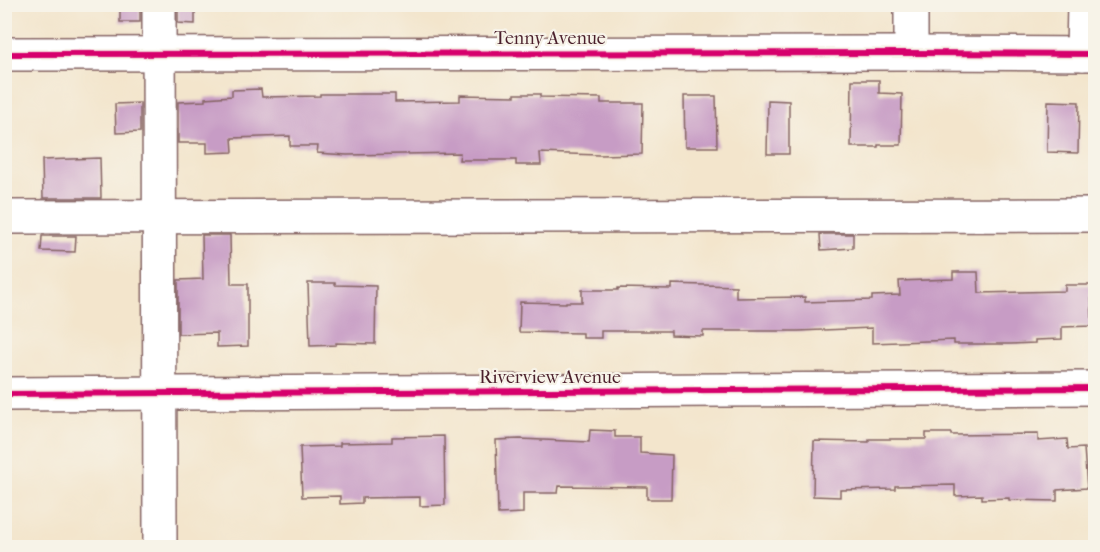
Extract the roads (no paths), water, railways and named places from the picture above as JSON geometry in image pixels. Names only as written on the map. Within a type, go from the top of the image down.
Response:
[{"type":"street","points":[[159,4],[160,548]]},
{"type":"street","points":[[911,4],[911,53]]},
{"type":"street","points":[[1083,4],[1089,54]]},
{"type":"street","name":"Tenny Avenue","points":[[4,54],[1089,54]]},
{"type":"street","points":[[4,217],[1095,215]]},
{"type":"street","name":"Riverview Avenue","points":[[4,394],[1095,388]]}]
